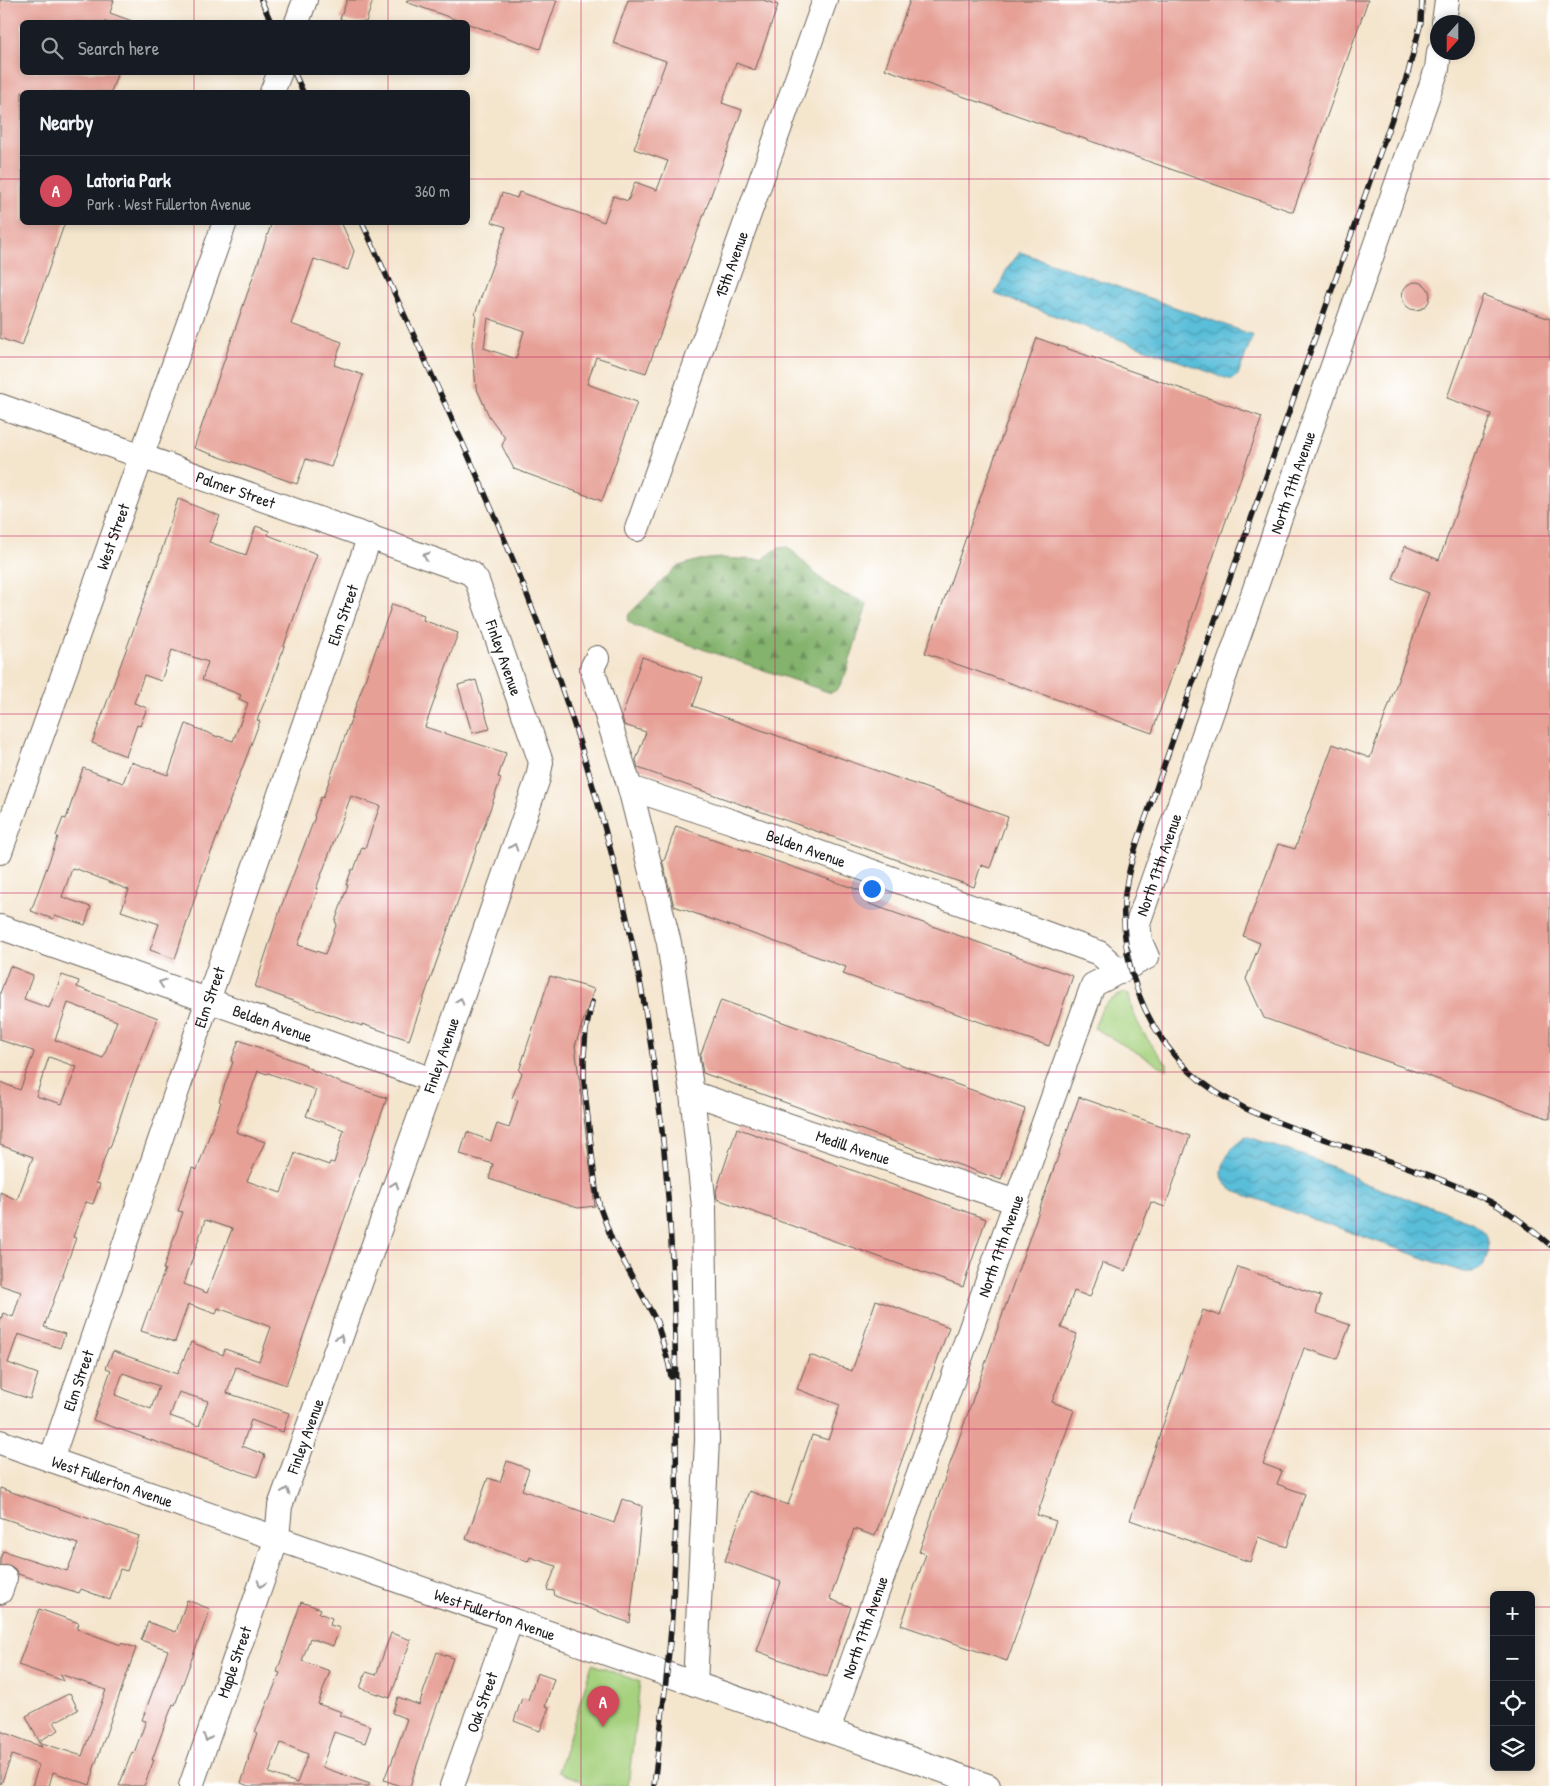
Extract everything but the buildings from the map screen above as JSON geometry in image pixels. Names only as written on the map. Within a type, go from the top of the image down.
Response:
[{"type":"street","points":[[298,20],[305,0]]},
{"type":"street","name":"15th Avenue","points":[[637,529],[824,0]]},
{"type":"street","points":[[1445,15],[1447,0]]},
{"type":"street","name":"North 17th Avenue","points":[[828,1730],[1093,984],[1147,957],[1140,941],[1138,923],[1437,69],[1438,60]]},
{"type":"street","points":[[273,90],[279,75]]},
{"type":"street","name":"West Street","points":[[0,852],[224,225]]},
{"type":"street","name":"Palmer Street","points":[[0,406],[471,573]]},
{"type":"street","name":"Elm Street","points":[[51,1460],[208,1000],[370,536]]},
{"type":"street","name":"Finley Avenue","points":[[277,1538],[280,1506],[538,778],[540,762],[477,581],[471,573]]},
{"type":"street","points":[[596,658],[592,668],[630,788],[668,943],[692,1093],[704,1207],[707,1440],[695,1684]]},
{"type":"street","name":"Belden Avenue","points":[[630,788],[733,822],[1099,953],[1119,971]]},
{"type":"street","name":"Belden Avenue","points":[[0,927],[432,1080]]},
{"type":"street","name":"Medill Avenue","points":[[692,1093],[1016,1202]]},
{"type":"street","name":"West Fullerton Avenue","points":[[0,1442],[988,1786]]},
{"type":"street","name":"Maple Street","points":[[191,1786],[277,1538]]},
{"type":"street","name":"Oak Street","points":[[452,1786],[511,1620]]},
{"type":"green space","points":[[788,547],[833,588],[842,594],[861,600],[867,605],[846,673],[838,689],[831,693],[635,626],[627,620],[629,614],[676,567],[699,560],[721,558],[762,560],[778,548]]},
{"type":"green space","points":[[1123,993],[1129,995],[1138,1023],[1167,1064],[1167,1070],[1094,1028],[1099,1015],[1107,1003]]},
{"type":"green space","points":[[592,1664],[640,1682],[628,1786],[585,1786],[580,1780],[558,1772]]},
{"type":"water","points":[[1020,252],[1253,335],[1238,375],[1231,380],[995,294],[1007,269]]},
{"type":"water","points":[[1246,1136],[1307,1157],[1343,1171],[1364,1183],[1472,1222],[1485,1234],[1488,1251],[1485,1262],[1476,1271],[1463,1272],[1234,1191],[1224,1181],[1223,1167],[1228,1154]]},
{"type":"railway","points":[[261,0],[270,20]]},
{"type":"railway","points":[[1422,0],[1421,22],[1408,73],[1136,845],[1128,874],[1124,903],[1124,926],[1131,971],[1148,1015],[1172,1053],[1202,1082],[1217,1093],[1266,1118],[1406,1166],[1471,1192],[1506,1211],[1550,1245]]},
{"type":"railway","points":[[295,75],[302,90]]},
{"type":"railway","points":[[363,225],[451,416],[508,547],[559,680],[608,839],[640,979],[655,1074],[665,1158],[673,1271],[675,1346],[676,1494],[672,1616],[654,1786]]},
{"type":"railway","points":[[592,1002],[586,1030],[584,1083],[596,1190],[600,1208],[612,1240],[657,1322],[671,1377]]},
{"type":"place","name":"Latoria Park","points":[[603,1727]]}]
